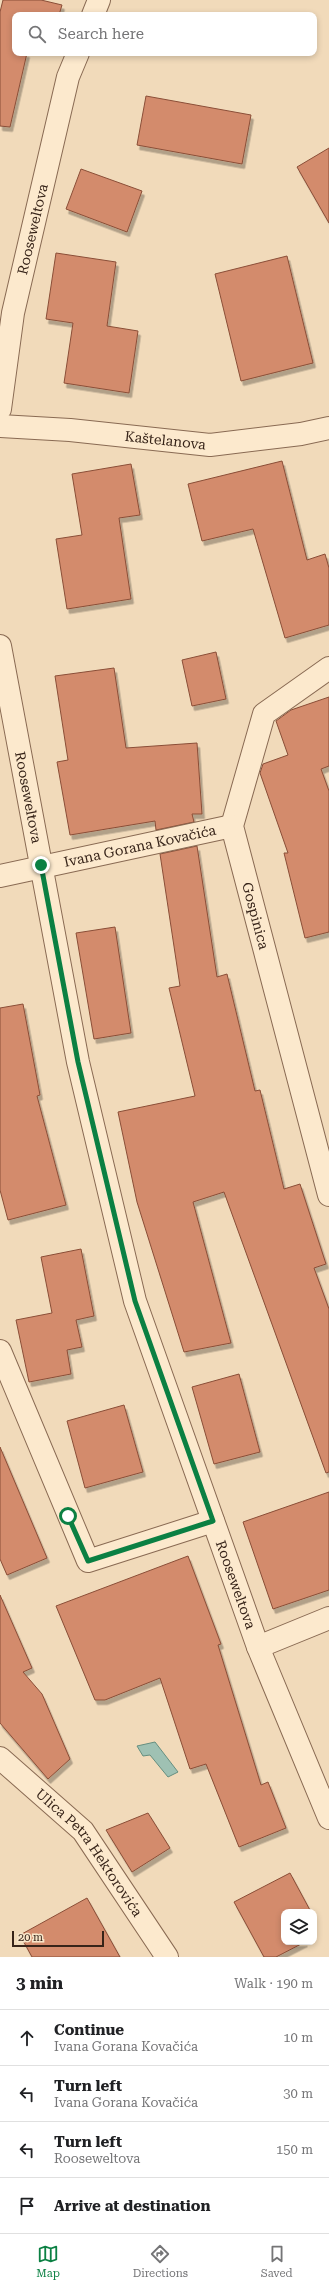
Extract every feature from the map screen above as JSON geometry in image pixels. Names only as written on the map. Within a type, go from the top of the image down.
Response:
[{"type":"street","points":[[94,12],[99,0]]},
{"type":"street","name":"Rooseweltova","points":[[0,409],[13,313],[68,77],[77,56]]},
{"type":"street","name":"Kaštelanova","points":[[0,426],[70,430],[210,444],[301,434],[329,428]]},
{"type":"street","name":"Rooseweltova","points":[[0,646],[78,1062],[135,1301],[258,1647],[329,1818]]},
{"type":"street","points":[[232,826],[264,714],[329,668]]},
{"type":"street","name":"Ivana Gorana Kovačića","points":[[0,876],[41,865],[232,826]]},
{"type":"street","name":"Gospinica","points":[[232,826],[329,1195]]},
{"type":"street","points":[[0,1351],[88,1561],[213,1521]]},
{"type":"street","points":[[258,1647],[329,1618]]},
{"type":"street","name":"Ulica Petra Hektorovića","points":[[0,1758],[83,1831],[167,1957]]},
{"type":"shaded area","points":[[155,1742],[178,1772],[168,1777],[150,1755],[143,1756],[137,1746]]},
{"type":"building","points":[[3,0],[41,0],[62,5],[60,12],[12,12],[12,56],[26,56],[10,127],[0,126],[0,12]]},
{"type":"building","points":[[146,96],[251,115],[242,164],[137,145]]},
{"type":"building","points":[[329,148],[329,223],[297,167]]},
{"type":"building","points":[[81,169],[142,191],[127,232],[66,209]]},
{"type":"building","points":[[56,253],[116,262],[107,326],[138,331],[129,393],[64,383],[73,323],[46,319]]},
{"type":"building","points":[[287,256],[313,363],[241,381],[215,274]]},
{"type":"building","points":[[282,461],[307,560],[325,554],[329,568],[329,625],[285,638],[253,529],[202,541],[188,484]]},
{"type":"building","points":[[131,464],[140,515],[119,518],[131,599],[67,609],[56,539],[82,535],[72,474]]},
{"type":"building","points":[[216,652],[226,699],[192,706],[182,660]]},
{"type":"building","points":[[114,668],[126,748],[197,743],[202,814],[192,814],[194,822],[156,830],[155,821],[70,835],[57,762],[68,760],[55,676]]},
{"type":"building","points":[[329,697],[329,766],[321,769],[329,791],[329,932],[305,938],[284,853],[288,853],[260,773],[263,764],[288,755],[276,721],[291,710]]},
{"type":"building","points":[[197,846],[217,977],[227,974],[255,1091],[260,1090],[284,1189],[300,1184],[326,1264],[314,1268],[329,1309],[329,1472],[326,1473],[224,1192],[193,1202],[231,1343],[184,1352],[137,1202],[118,1112],[195,1096],[169,988],[180,986],[160,854]]},
{"type":"building","points":[[115,927],[131,1033],[94,1039],[76,933]]},
{"type":"building","points":[[23,1004],[40,1095],[37,1096],[66,1205],[8,1220],[0,1190],[0,1008]]},
{"type":"building","points":[[81,1249],[94,1316],[76,1320],[82,1347],[67,1350],[71,1374],[29,1382],[16,1320],[52,1313],[41,1257]]},
{"type":"building","points":[[239,1374],[260,1452],[214,1464],[192,1387]]},
{"type":"building","points":[[124,1405],[143,1472],[85,1488],[67,1421]]},
{"type":"building","points":[[0,1447],[47,1558],[7,1575],[0,1559]]},
{"type":"building","points":[[329,1492],[329,1590],[273,1609],[243,1522]]},
{"type":"building","points":[[188,1556],[221,1644],[218,1645],[261,1785],[268,1782],[286,1828],[239,1847],[206,1764],[190,1769],[160,1678],[105,1700],[95,1700],[56,1606]]},
{"type":"building","points":[[0,1595],[32,1668],[23,1672],[42,1694],[70,1759],[48,1779],[0,1723]]},
{"type":"building","points":[[148,1813],[170,1848],[132,1872],[106,1830]]},
{"type":"building","points":[[290,1873],[309,1909],[281,1909],[281,1945],[299,1945],[276,1957],[264,1957],[234,1902]]},
{"type":"building","points":[[87,1898],[120,1957],[32,1957],[20,1935]]},
{"type":"route","points":[[41,865],[78,1062],[135,1301],[213,1521],[88,1561],[68,1516]]}]
